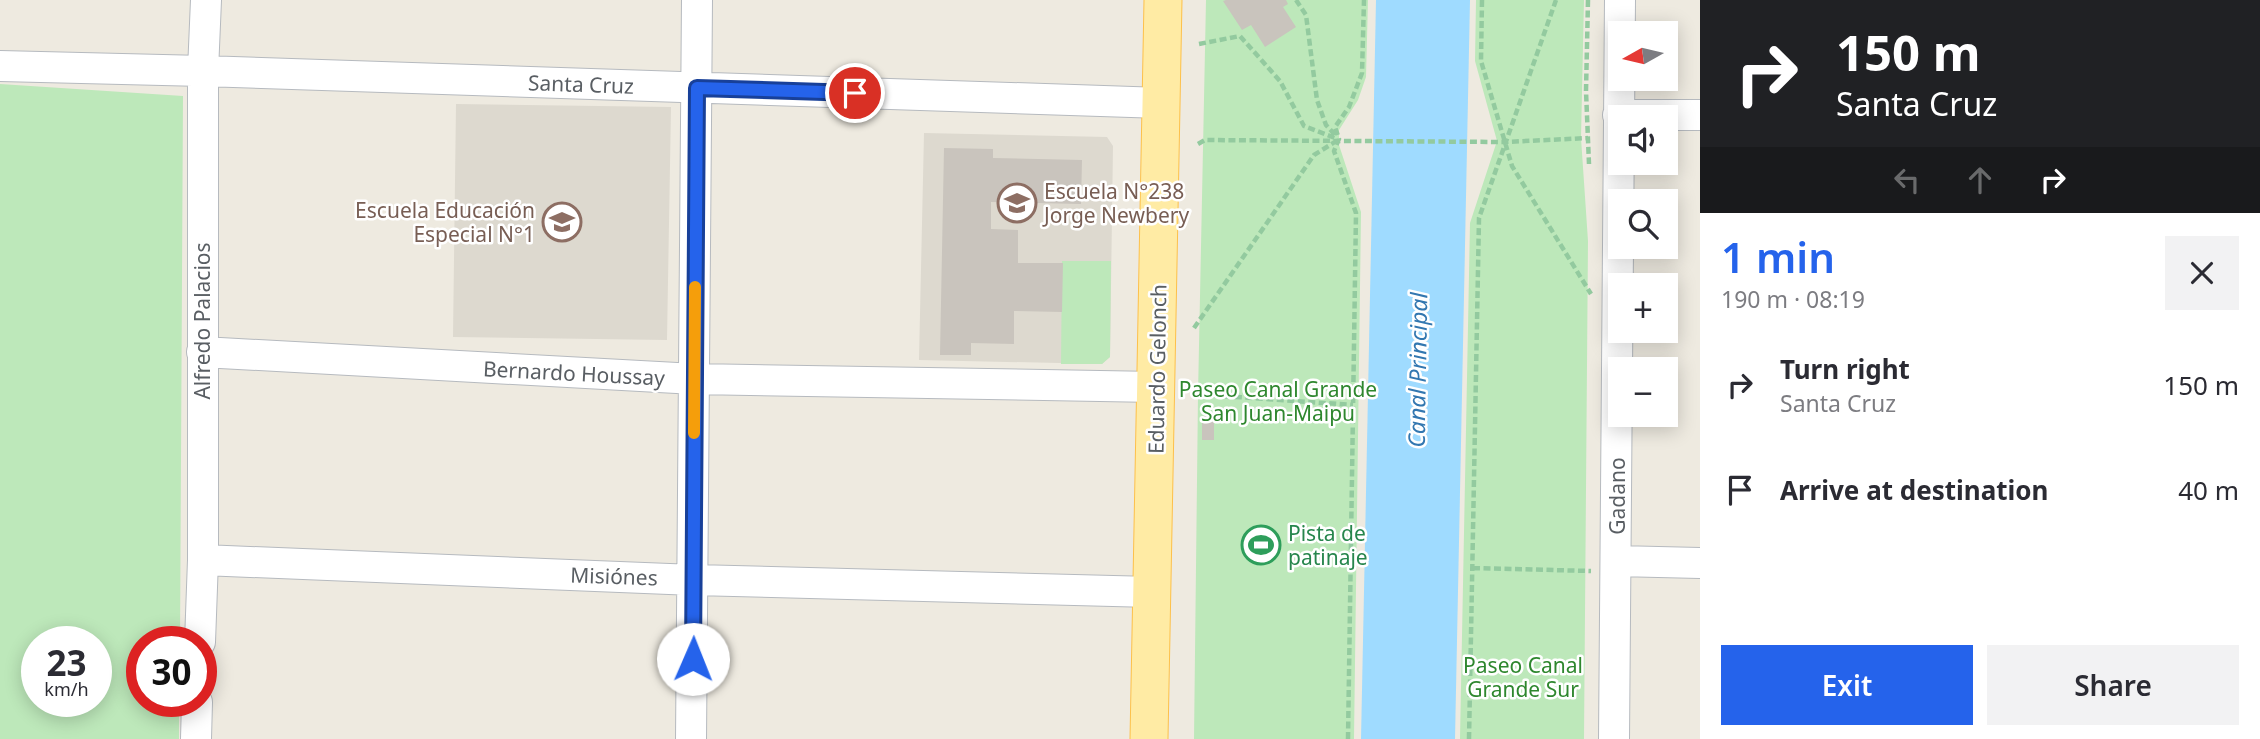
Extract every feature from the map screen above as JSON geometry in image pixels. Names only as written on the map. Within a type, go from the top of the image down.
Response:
[{"type":"main road","name":"Eduardo Gelonch","points":[[1149,739],[1163,0]]},
{"type":"street","name":"Alfredo Palacios","points":[[200,626],[202,71],[206,0]]},
{"type":"street","points":[[691,739],[697,0]]},
{"type":"street","name":"Gadano","points":[[1618,105],[1620,0]]},
{"type":"street","name":"Santa Cruz","points":[[0,66],[1162,103]]},
{"type":"street","points":[[1678,115],[1700,115]]},
{"type":"street","name":"Gadano","points":[[1614,739],[1604,566],[1616,175]]},
{"type":"street","name":"Bernardo Houssay","points":[[202,352],[695,379],[1156,387]]},
{"type":"street","name":"Misiónes","points":[[202,560],[694,580],[1152,592]]},
{"type":"street","points":[[1604,566],[1700,563]]},
{"type":"street","points":[[196,739],[197,717]]},
{"type":"path","points":[[1296,0],[1306,15],[1317,100],[1326,125],[1339,139]]},
{"type":"path","points":[[1349,739],[1356,213],[1334,150],[1339,139],[1335,127],[1349,107],[1362,73],[1364,0]]},
{"type":"path","points":[[1482,0],[1481,61],[1512,166],[1592,296]]},
{"type":"path","points":[[1469,739],[1479,218],[1556,0]]},
{"type":"path","points":[[1586,91],[1588,0]]},
{"type":"path","points":[[1199,44],[1240,36],[1280,81],[1304,126],[1339,139]]},
{"type":"path","points":[[1198,144],[1205,140],[1505,142],[1588,138]]},
{"type":"path","points":[[1194,328],[1314,155],[1339,139]]},
{"type":"path","points":[[1193,394],[1353,405]]},
{"type":"path","points":[[1473,568],[1604,566]]},
{"type":"shaded area","name":"Escuela Educación Especial N°1","points":[[456,104],[671,107],[667,340],[453,337]]},
{"type":"shaded area","name":"Escuela N°238 Jorge Newbery","points":[[924,133],[1107,137],[1113,146],[1110,357],[1102,364],[919,360]]},
{"type":"green space","name":"Paseo Canal Grande San Juan-Maipu","points":[[1206,0],[1368,0],[1366,77],[1358,100],[1339,130],[1339,145],[1361,212],[1354,739],[1194,739]]},
{"type":"green space","name":"Paseo Canal Grande Sur","points":[[1476,0],[1584,0],[1581,138],[1588,241],[1584,739],[1460,739],[1470,223],[1497,141],[1475,61]]},
{"type":"green space","points":[[0,84],[183,96],[180,626],[126,626],[126,717],[179,717],[179,739],[0,739]]},
{"type":"green space","points":[[1062,261],[1111,261],[1110,357],[1102,364],[1061,364]]},
{"type":"water","name":"Canal Principal","points":[[1376,0],[1470,0],[1455,739],[1361,739]]},
{"type":"building","points":[[1286,0],[1288,4],[1283,7],[1296,27],[1265,47],[1251,25],[1242,30],[1223,1]]},
{"type":"building","points":[[944,148],[993,149],[993,158],[1082,160],[1081,204],[991,202],[991,229],[1018,230],[1018,263],[1063,263],[1062,312],[1014,311],[1014,344],[971,343],[971,355],[940,355]]},
{"type":"building","points":[[1202,416],[1214,416],[1214,440],[1202,440]]},
{"type":"slow traffic","points":[[694,433],[695,287]]},
{"type":"place","name":"Escuela N°238 Jorge Newbery","points":[[1017,203]]},
{"type":"place","name":"Escuela Educación Especial N°1","points":[[562,222]]},
{"type":"place","name":"Pista de patinaje","points":[[1261,545]]},
{"type":"route","points":[[693,659],[697,88],[855,93]]}]
